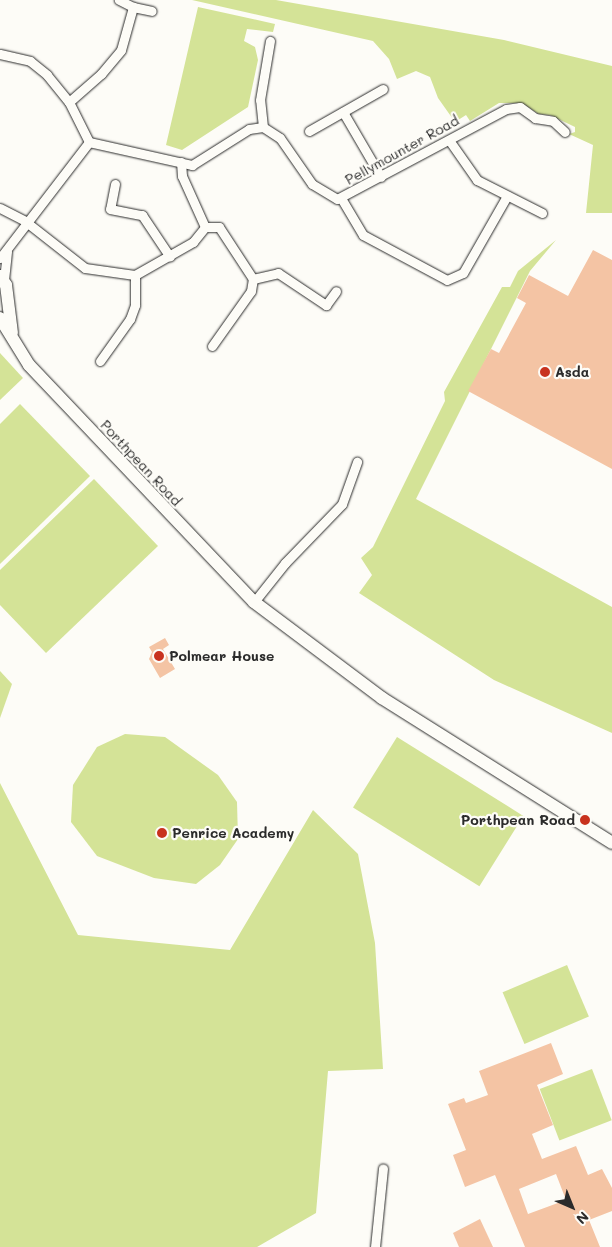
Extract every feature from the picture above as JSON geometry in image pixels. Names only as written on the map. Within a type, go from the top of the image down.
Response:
[{"type":"street","points":[[119,0],[133,7],[152,11]]},
{"type":"street","points":[[69,102],[101,74],[121,50],[133,7]]},
{"type":"street","points":[[89,142],[192,165],[249,129],[263,127],[260,100],[270,41]]},
{"type":"street","points":[[0,54],[30,61],[69,102],[89,142]]},
{"type":"street","points":[[309,131],[383,89]]},
{"type":"street","name":"Pellymounter Road","points":[[263,127],[280,138],[312,184],[330,197],[341,198],[512,107],[553,121],[565,132]]},
{"type":"street","points":[[343,112],[381,177]]},
{"type":"street","points":[[449,140],[477,180],[542,213]]},
{"type":"street","points":[[0,258],[24,221],[89,142]]},
{"type":"street","points":[[181,162],[182,176],[205,228]]},
{"type":"street","points":[[115,184],[110,209],[142,215],[170,257]]},
{"type":"street","points":[[341,198],[363,235],[447,280],[463,273],[507,196]]},
{"type":"street","points":[[0,208],[24,221],[85,268],[135,275],[170,257],[193,242],[205,228],[219,227],[253,279],[251,291],[212,346]]},
{"type":"street","points":[[0,304],[8,248]]},
{"type":"street","points":[[253,279],[278,273],[326,305],[336,291]]},
{"type":"street","points":[[100,361],[130,319],[135,305],[135,275]]},
{"type":"street","name":"Porthpean Road","points":[[3,282],[14,338]]},
{"type":"street","name":"Porthpean Road","points":[[0,318],[29,365],[254,602],[382,698],[612,843]]},
{"type":"street","points":[[254,602],[285,563],[342,504],[357,462]]},
{"type":"street","points":[[375,1247],[383,1168]]},
{"type":"green space","points":[[192,0],[276,0],[504,40],[612,66],[612,213],[586,213],[593,145],[569,134],[575,132],[575,127],[550,115],[539,114],[521,103],[499,103],[470,121],[466,115],[455,122],[438,98],[430,77],[416,71],[397,79],[389,59],[373,41]]},
{"type":"green space","points":[[198,7],[275,24],[273,32],[247,29],[244,41],[255,47],[258,60],[248,107],[182,150],[166,145]]},
{"type":"green space","points":[[556,240],[530,271],[416,499],[612,607],[612,733],[494,680],[359,593],[372,575],[361,558],[373,547],[445,401],[444,392],[502,287],[510,287],[518,271]]},
{"type":"green space","points":[[0,353],[23,378],[0,400]]},
{"type":"green space","points":[[20,404],[90,476],[0,564],[0,424]]},
{"type":"green space","points":[[94,479],[158,546],[46,653],[0,605],[0,570]]},
{"type":"green space","points":[[0,671],[12,684],[0,718]]},
{"type":"green space","points":[[125,734],[165,737],[218,775],[237,802],[238,839],[220,865],[196,884],[154,878],[97,856],[71,822],[73,785],[97,747]]},
{"type":"green space","points":[[397,737],[523,816],[479,886],[353,807]]},
{"type":"green space","points":[[0,783],[78,935],[230,950],[313,810],[358,854],[375,943],[383,1069],[328,1071],[316,1213],[257,1247],[0,1247]]},
{"type":"green space","points":[[567,965],[589,1017],[524,1044],[503,992]]},
{"type":"green space","points":[[592,1069],[612,1120],[559,1140],[540,1089]]},
{"type":"building","name":"Asda","points":[[593,250],[612,260],[612,469],[468,391],[491,349],[499,353],[526,303],[517,298],[529,275],[568,296]]},
{"type":"building","name":"Polmear House","points":[[165,638],[169,645],[163,649],[175,669],[160,678],[149,659],[152,652],[149,647]]},
{"type":"building","points":[[551,1043],[563,1074],[537,1085],[553,1125],[532,1134],[542,1159],[576,1146],[588,1175],[602,1169],[612,1188],[612,1211],[589,1220],[600,1247],[525,1247],[495,1175],[465,1187],[453,1155],[466,1150],[448,1104],[464,1098],[466,1103],[488,1095],[479,1071]],"holes":[[[556,1174],[566,1200],[528,1214],[519,1189]]]},
{"type":"building","points":[[480,1219],[493,1247],[459,1247],[453,1233]]},
{"type":"place","name":"Asda","points":[[545,372]]},
{"type":"place","name":"Polmear House","points":[[159,656]]},
{"type":"place","name":"Porthpean Road","points":[[585,820]]},
{"type":"place","name":"Penrice Academy","points":[[162,833]]}]
